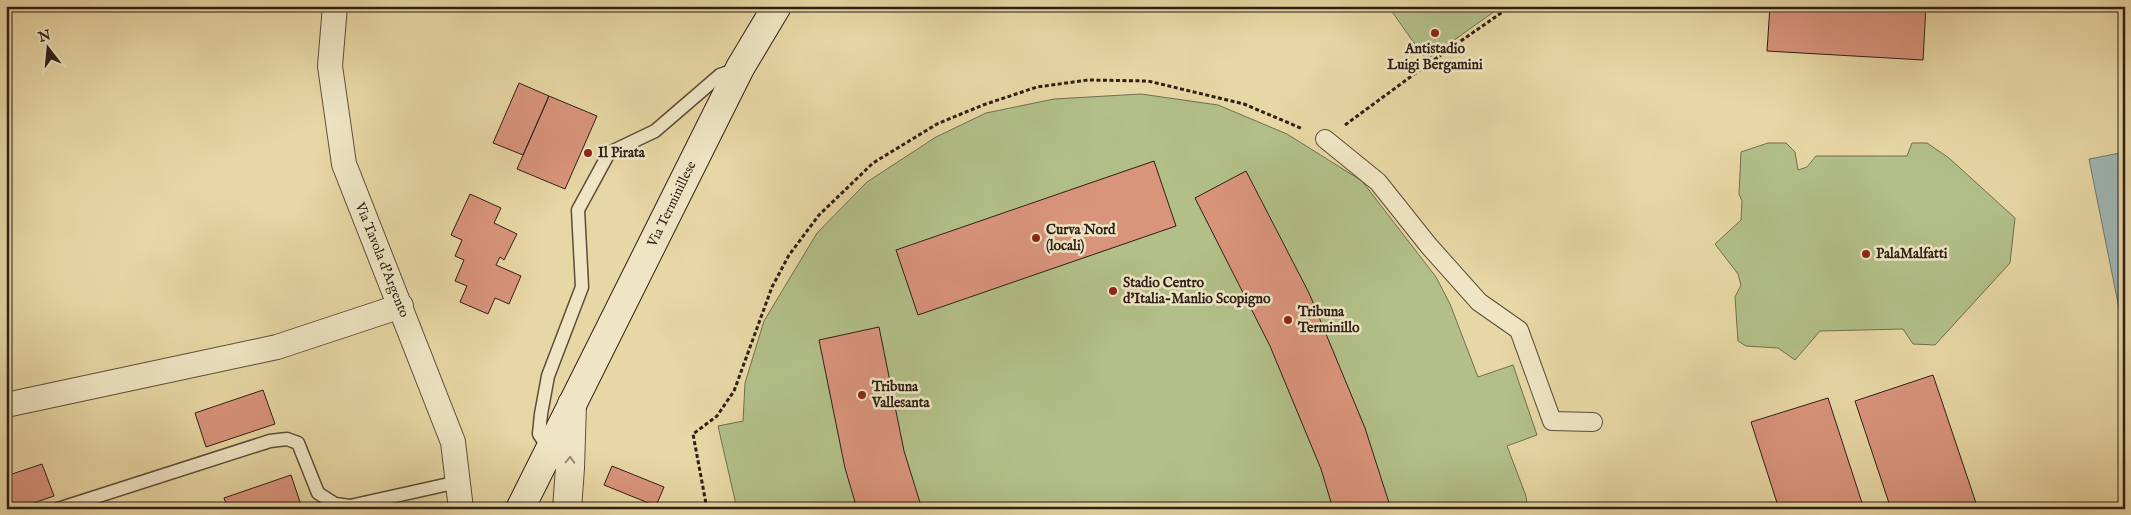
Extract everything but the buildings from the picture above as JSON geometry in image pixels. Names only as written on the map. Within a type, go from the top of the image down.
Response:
[{"type":"main road","name":"Via Terminillese","points":[[520,509],[740,68],[777,6]]},
{"type":"main road","points":[[567,509],[572,404]]},
{"type":"street","name":"Via Tavola d'Argento","points":[[335,6],[330,66],[344,164],[453,442],[460,509]]},
{"type":"street","points":[[1326,139],[1378,182],[1429,246],[1479,302],[1519,330],[1552,421],[1593,422]]},
{"type":"street","points":[[6,405],[278,347],[400,306]]},
{"type":"lane","points":[[552,444],[543,440],[539,434],[541,414],[548,376],[582,287],[578,210],[609,153],[655,131],[720,75],[740,68]]},
{"type":"lane","points":[[58,509],[270,441],[287,439],[298,443],[318,493],[334,507],[350,506],[458,482]]},
{"type":"path","points":[[707,509],[693,434],[717,416],[734,390],[772,287],[789,255],[818,215],[873,164],[937,124],[983,105],[1037,87],[1088,80],[1148,81],[1244,104],[1326,139],[1511,6]]},
{"type":"green space","name":"Antistadio Luigi Bergamini","points":[[1388,6],[1502,6],[1426,60]]},
{"type":"green space","name":"Stadio Centro d'Italia-Manlio Scopigno","points":[[1141,94],[1218,105],[1287,134],[1362,181],[1436,277],[1450,304],[1478,377],[1513,365],[1537,435],[1507,446],[1526,496],[1528,509],[737,509],[718,426],[743,421],[745,383],[764,321],[817,233],[867,182],[936,137],[986,113],[1054,99]]},
{"type":"green space","name":"PalaMalfatti","points":[[1768,143],[1786,143],[1795,152],[1798,170],[1807,167],[1816,156],[1907,156],[1912,143],[1927,143],[1949,158],[2015,218],[2010,263],[1935,345],[1913,344],[1903,329],[1820,331],[1795,360],[1778,348],[1746,346],[1738,341],[1735,297],[1741,285],[1738,274],[1715,244],[1741,220],[1742,201],[1739,194],[1741,152]]},
{"type":"water","points":[[2125,152],[2125,338],[2089,159]]},
{"type":"place","name":"Antistadio Luigi Bergamini","points":[[1435,33]]},
{"type":"place","name":"Il Pirata","points":[[588,153]]},
{"type":"place","name":"Curva Nord (locali)","points":[[1036,238]]},
{"type":"place","name":"PalaMalfatti","points":[[1866,254]]},
{"type":"place","name":"Stadio Centro d'Italia-Manlio Scopigno","points":[[1113,291]]},
{"type":"place","name":"Tribuna Terminillo","points":[[1288,320]]},
{"type":"place","name":"Tribuna Vallesanta","points":[[862,395]]}]
